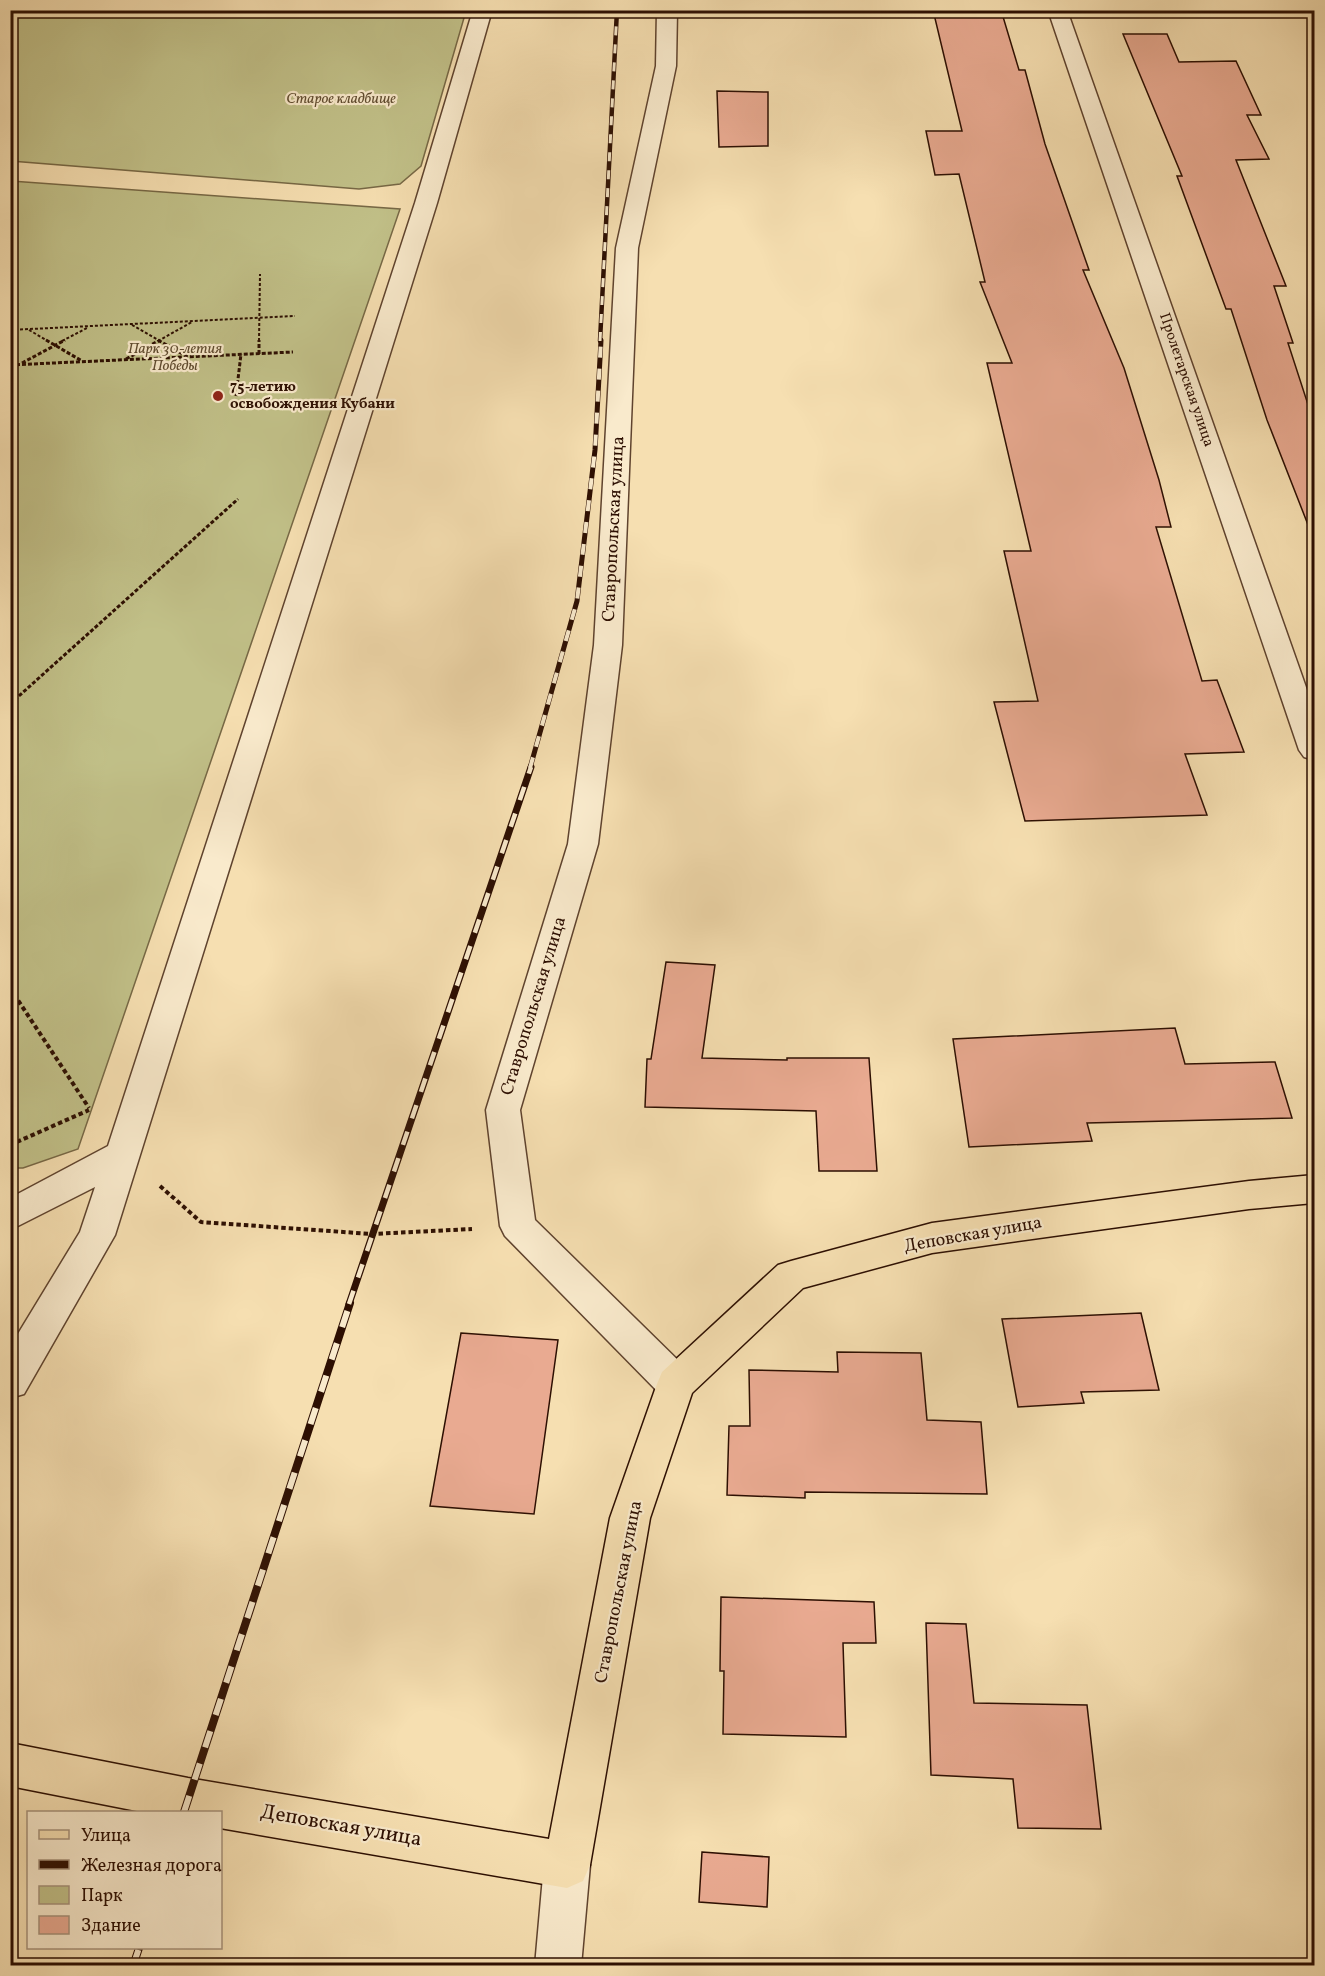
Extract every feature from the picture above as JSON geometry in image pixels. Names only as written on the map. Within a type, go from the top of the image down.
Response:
[{"type":"main road","name":"Деповская улица","points":[[676,1384],[791,1276],[932,1238],[1249,1195],[1314,1189]]},
{"type":"main road","name":"Ставропольская улица","points":[[567,1865],[630,1518],[676,1384]]},
{"type":"main road","name":"Деповская улица","points":[[10,1764],[200,1802],[567,1865]]},
{"type":"street","points":[[10,1382],[97,1235],[426,203],[483,10]]},
{"type":"street","name":"Ставропольская улица","points":[[518,1226],[503,1110],[583,844],[608,645],[627,248],[666,66],[667,10]]},
{"type":"street","name":"Пролетарская улица","points":[[1057,10],[1314,750]]},
{"type":"street","points":[[10,1216],[123,1154]]},
{"type":"street","points":[[518,1226],[676,1384]]},
{"type":"street","name":"Ставропольская улица","points":[[558,1965],[567,1865]]},
{"type":"path","points":[[259,354],[260,274]]},
{"type":"path","points":[[10,330],[295,316]]},
{"type":"path","points":[[125,360],[193,321]]},
{"type":"path","points":[[131,324],[189,357]]},
{"type":"path","points":[[20,364],[90,326]]},
{"type":"path","points":[[28,329],[84,362]]},
{"type":"path","points":[[10,365],[293,352]]},
{"type":"path","points":[[236,396],[241,354]]},
{"type":"path","points":[[10,704],[238,499]]},
{"type":"path","points":[[10,988],[90,1109],[123,1154],[201,1222],[372,1234],[518,1226]]},
{"type":"path","points":[[10,1145],[90,1109]]},
{"type":"green space","name":"Старое кладбище","points":[[10,11],[466,11],[421,166],[400,184],[359,189],[11,161]]},
{"type":"green space","name":"Парк 30-летия Победы","points":[[11,181],[400,209],[78,1149],[23,1168],[10,1168]]},
{"type":"building","points":[[933,10],[1001,10],[1019,70],[1025,70],[1045,144],[1089,270],[1083,270],[1124,368],[1159,480],[1171,527],[1156,527],[1202,681],[1217,680],[1244,752],[1185,754],[1207,815],[1025,821],[994,702],[1038,701],[1004,551],[1031,551],[987,363],[1012,363],[980,282],[985,282],[959,174],[935,175],[926,131],[962,131]]},
{"type":"building","points":[[1123,34],[1167,34],[1179,62],[1236,61],[1261,115],[1247,115],[1269,159],[1236,160],[1286,286],[1274,286],[1293,343],[1288,343],[1314,423],[1314,535],[1312,535],[1267,420],[1231,309],[1226,309],[1177,176],[1182,176]]},
{"type":"building","points":[[717,91],[768,92],[768,146],[719,147]]},
{"type":"building","points":[[666,962],[715,965],[702,1058],[787,1060],[787,1058],[869,1058],[877,1171],[819,1171],[816,1111],[645,1107],[647,1059],[651,1059]]},
{"type":"building","points":[[1175,1028],[1185,1064],[1275,1062],[1292,1118],[1087,1123],[1092,1141],[969,1147],[953,1039]]},
{"type":"building","points":[[1141,1313],[1159,1390],[1081,1392],[1084,1403],[1018,1407],[1002,1319]]},
{"type":"building","points":[[461,1333],[558,1340],[534,1514],[430,1506]]},
{"type":"building","points":[[837,1352],[921,1353],[927,1420],[981,1422],[987,1494],[805,1492],[805,1498],[727,1495],[729,1426],[750,1426],[749,1370],[838,1372]]},
{"type":"building","points":[[721,1597],[874,1602],[876,1643],[843,1643],[846,1737],[723,1734],[724,1671],[720,1671]]},
{"type":"building","points":[[926,1623],[966,1624],[974,1703],[1087,1705],[1101,1829],[1018,1828],[1013,1779],[931,1775]]},
{"type":"building","points":[[702,1852],[769,1857],[767,1907],[699,1902]]},
{"type":"railway","points":[[600,341],[617,10]]},
{"type":"railway","points":[[530,768],[577,601],[595,450],[601,340]]},
{"type":"railway","points":[[349,1304],[531,767]]},
{"type":"railway","points":[[184,1811],[350,1303]]},
{"type":"railway","points":[[133,1966],[139,1949]]},
{"type":"place","name":"75-летию освобождения Кубани","points":[[218,396]]}]
